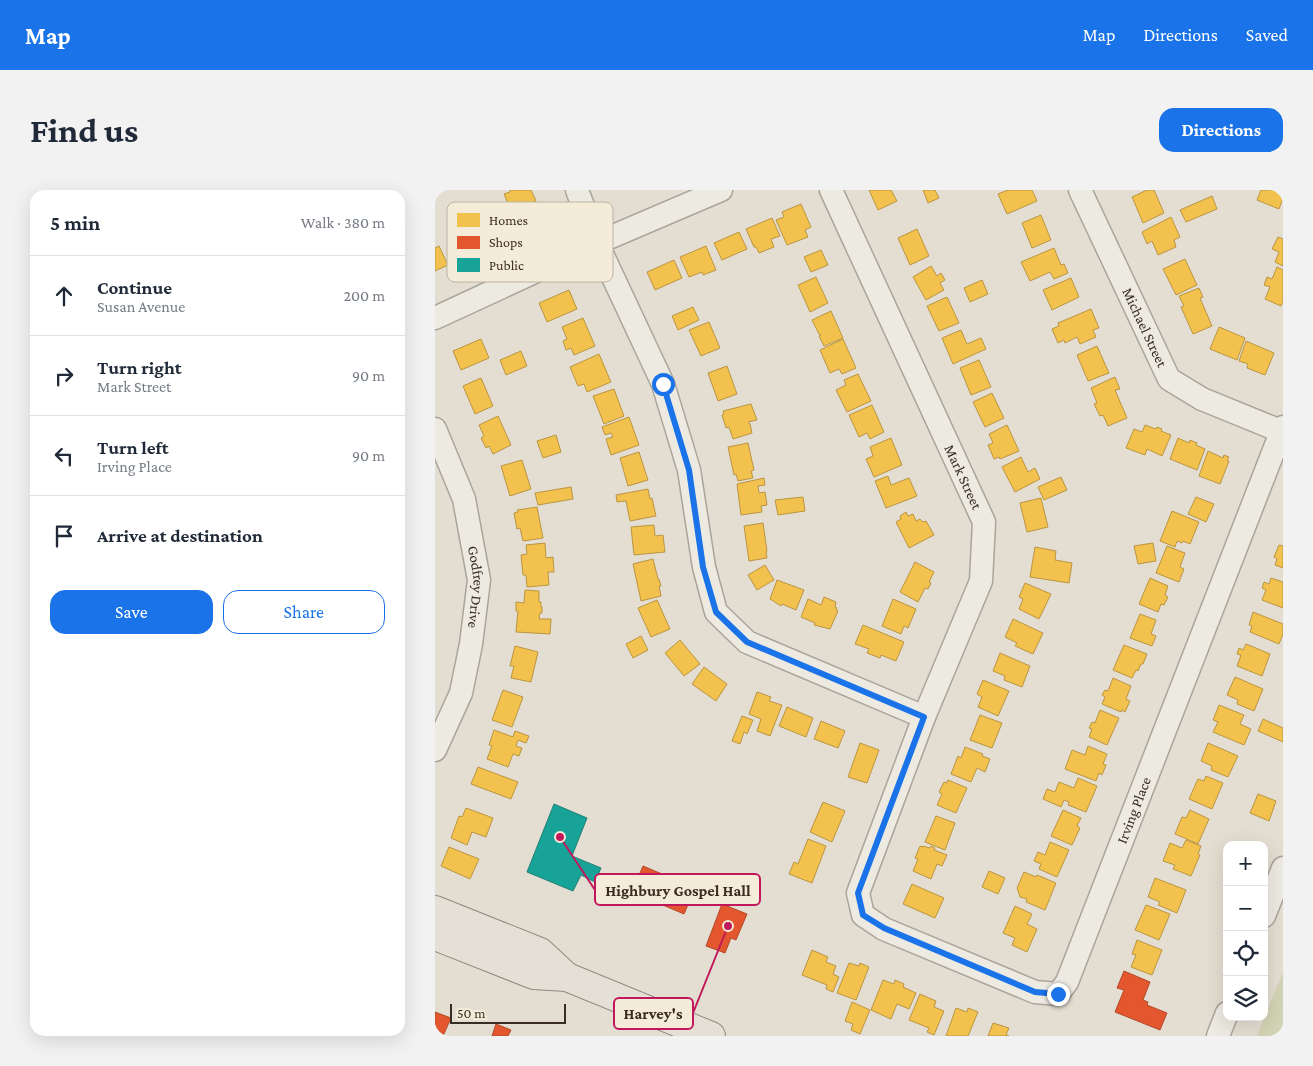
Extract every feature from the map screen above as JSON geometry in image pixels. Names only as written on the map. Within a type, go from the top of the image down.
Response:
[{"type":"main road","points":[[435,910],[540,952],[567,978]]},
{"type":"main road","points":[[435,936],[534,975],[567,978],[711,1036]]},
{"type":"street","points":[[577,190],[582,202]]},
{"type":"street","points":[[613,236],[721,190]]},
{"type":"street","name":"Mark Street","points":[[831,190],[983,522],[981,581],[924,717],[858,893],[863,915]]},
{"type":"street","name":"Michael Street","points":[[1080,190],[1169,379],[1202,399],[1283,430]]},
{"type":"street","points":[[613,277],[663,384],[689,470],[703,567],[716,612],[747,642],[924,717]]},
{"type":"street","points":[[435,318],[513,282]]},
{"type":"street","name":"Godfrey Drive","points":[[435,429],[464,499],[479,580],[471,644],[461,693],[436,746]]},
{"type":"street","name":"Irving Place","points":[[863,915],[884,928],[1035,992],[1058,994],[1067,982],[1283,430]]},
{"type":"street","points":[[1268,906],[1283,868]]},
{"type":"street","points":[[1218,1036],[1224,1021]]},
{"type":"green space","points":[[1283,972],[1283,1036],[1257,1036],[1263,1021],[1268,1021],[1268,1009]]},
{"type":"building: Homes","points":[[510,190],[531,190],[536,201],[507,202],[504,194],[510,192]]},
{"type":"building: Homes","points":[[869,190],[891,190],[897,201],[878,210]]},
{"type":"building: Homes","points":[[923,190],[935,190],[939,198],[928,203]]},
{"type":"building: Homes","points":[[1008,190],[1032,190],[1037,201],[1007,214],[998,194]]},
{"type":"building: Homes","points":[[1147,190],[1154,190],[1164,213],[1143,223],[1132,197]]},
{"type":"building: Homes","points":[[1261,190],[1278,190],[1283,192],[1279,209],[1257,200]]},
{"type":"building: Homes","points":[[1212,196],[1217,209],[1186,222],[1180,210]]},
{"type":"building: Homes","points":[[801,204],[811,227],[805,230],[808,237],[787,245],[776,220],[784,217],[782,212]]},
{"type":"building: Homes","points":[[1041,215],[1051,240],[1032,248],[1022,223]]},
{"type":"building: Homes","points":[[1171,217],[1180,237],[1174,240],[1176,247],[1158,255],[1152,241],[1147,244],[1142,232]]},
{"type":"building: Homes","points":[[772,218],[780,236],[771,239],[774,247],[759,253],[756,247],[754,247],[746,229]]},
{"type":"building: Homes","points":[[917,229],[929,256],[910,265],[898,238]]},
{"type":"building: Homes","points":[[739,232],[747,249],[722,260],[714,243]]},
{"type":"building: Homes","points":[[1278,237],[1283,239],[1283,266],[1275,262],[1279,252],[1272,249]]},
{"type":"building: Homes","points":[[439,246],[447,265],[435,271],[435,248]]},
{"type":"building: Homes","points":[[706,246],[716,270],[703,275],[702,272],[689,277],[680,257]]},
{"type":"building: Homes","points":[[1054,248],[1061,265],[1064,264],[1068,273],[1054,279],[1050,272],[1030,281],[1021,262]]},
{"type":"building: Homes","points":[[821,250],[828,265],[811,272],[804,257]]},
{"type":"building: Homes","points":[[1185,259],[1197,285],[1176,295],[1163,269]]},
{"type":"building: Homes","points":[[674,260],[682,278],[655,290],[647,272]]},
{"type":"building: Homes","points":[[931,266],[937,276],[941,273],[945,280],[940,283],[944,290],[926,300],[913,277]]},
{"type":"building: Homes","points":[[1277,267],[1283,270],[1283,302],[1281,306],[1265,299],[1270,287],[1264,285],[1267,277],[1272,279]]},
{"type":"building: Homes","points":[[816,277],[828,303],[810,312],[798,285]]},
{"type":"building: Homes","points":[[1071,278],[1079,297],[1052,310],[1043,290]]},
{"type":"building: Homes","points":[[982,280],[988,294],[970,302],[964,288]]},
{"type":"building: Homes","points":[[1199,288],[1203,297],[1200,298],[1212,326],[1193,334],[1181,307],[1184,306],[1179,296]]},
{"type":"building: Homes","points":[[569,290],[577,309],[547,322],[539,303]]},
{"type":"building: Homes","points":[[947,297],[959,323],[939,331],[927,306]]},
{"type":"building: Homes","points":[[693,307],[699,320],[678,330],[672,316]]},
{"type":"building: Homes","points":[[1091,309],[1099,328],[1093,330],[1096,337],[1080,344],[1077,337],[1065,343],[1064,340],[1058,343],[1052,329],[1059,326],[1058,323]]},
{"type":"building: Homes","points":[[831,311],[843,338],[824,346],[819,336],[821,335],[812,320]]},
{"type":"building: Homes","points":[[583,318],[595,346],[574,355],[571,348],[566,350],[563,341],[567,339],[562,327]]},
{"type":"building: Homes","points":[[709,322],[720,348],[701,356],[689,330]]},
{"type":"building: Homes","points":[[1219,327],[1245,338],[1237,360],[1210,349]]},
{"type":"building: Homes","points":[[961,330],[967,344],[981,338],[986,349],[953,364],[942,338]]},
{"type":"building: Homes","points":[[481,339],[489,358],[461,370],[453,351]]},
{"type":"building: Homes","points":[[843,339],[856,368],[842,374],[839,369],[830,373],[820,350]]},
{"type":"building: Homes","points":[[1246,341],[1274,353],[1265,375],[1247,368],[1248,364],[1239,361]]},
{"type":"building: Homes","points":[[1097,346],[1109,373],[1088,381],[1077,355]]},
{"type":"building: Homes","points":[[521,351],[527,366],[506,375],[500,360]]},
{"type":"building: Homes","points":[[599,354],[611,382],[587,392],[584,384],[578,386],[570,367]]},
{"type":"building: Homes","points":[[979,360],[991,387],[971,395],[960,368]]},
{"type":"building: Homes","points":[[727,366],[737,394],[718,401],[708,373]]},
{"type":"building: Homes","points":[[858,374],[871,401],[847,412],[836,390],[846,385],[844,380]]},
{"type":"building: Homes","points":[[1115,377],[1120,389],[1115,390],[1127,418],[1108,426],[1103,415],[1100,416],[1094,404],[1097,403],[1091,388]]},
{"type":"building: Homes","points":[[481,378],[493,406],[475,414],[463,386]]},
{"type":"building: Homes","points":[[614,389],[624,416],[604,424],[593,396]]},
{"type":"building: Homes","points":[[992,393],[1004,418],[985,427],[973,402]]},
{"type":"building: Homes","points":[[751,404],[757,420],[748,422],[752,433],[733,439],[729,427],[726,428],[722,415],[724,414],[723,411]]},
{"type":"building: Homes","points":[[872,405],[884,432],[870,439],[867,433],[859,437],[849,415]]},
{"type":"building: Homes","points":[[498,416],[511,445],[493,454],[489,446],[486,448],[481,438],[484,436],[479,425]]},
{"type":"building: Homes","points":[[629,417],[639,445],[611,455],[606,439],[613,437],[611,433],[605,435],[602,427]]},
{"type":"building: Homes","points":[[1007,425],[1019,451],[1000,459],[999,457],[994,459],[988,445],[993,443],[989,434]]},
{"type":"building: Homes","points":[[1145,425],[1156,429],[1157,427],[1171,435],[1162,456],[1147,449],[1145,455],[1126,448],[1134,429],[1142,432]]},
{"type":"building: Homes","points":[[556,435],[561,452],[543,458],[537,441]]},
{"type":"building: Homes","points":[[891,438],[902,465],[874,477],[866,459],[873,456],[870,447]]},
{"type":"building: Homes","points":[[1178,438],[1189,443],[1190,440],[1205,449],[1197,470],[1170,459]]},
{"type":"building: Homes","points":[[748,443],[754,470],[751,471],[753,478],[738,481],[736,474],[734,475],[728,447]]},
{"type":"building: Homes","points":[[1208,451],[1223,458],[1224,455],[1229,457],[1220,484],[1199,476]]},
{"type":"building: Homes","points":[[639,452],[648,480],[628,486],[620,458]]},
{"type":"building: Homes","points":[[1021,457],[1028,472],[1035,468],[1040,479],[1015,492],[1002,467]]},
{"type":"building: Homes","points":[[522,460],[531,489],[510,496],[501,466]]},
{"type":"building: Homes","points":[[888,476],[891,485],[909,478],[917,496],[886,508],[875,481]]},
{"type":"building: Homes","points":[[1061,477],[1067,490],[1044,500],[1038,487]]},
{"type":"building: Homes","points":[[764,478],[765,485],[758,486],[759,493],[765,492],[767,505],[761,506],[762,512],[741,515],[737,484]]},
{"type":"building: Homes","points":[[571,487],[573,499],[538,505],[535,493]]},
{"type":"building: Homes","points":[[648,489],[656,516],[630,521],[626,501],[617,502],[616,495]]},
{"type":"building: Homes","points":[[803,497],[805,511],[778,515],[775,500]]},
{"type":"building: Homes","points":[[1196,497],[1214,504],[1206,522],[1188,514]]},
{"type":"building: Homes","points":[[1041,498],[1048,527],[1027,532],[1020,503]]},
{"type":"building: Homes","points":[[537,507],[543,538],[523,541],[520,528],[517,529],[514,513],[518,512],[517,510]]},
{"type":"building: Homes","points":[[1172,511],[1199,522],[1190,544],[1177,541],[1175,547],[1160,541]]},
{"type":"building: Homes","points":[[906,512],[908,516],[913,514],[916,521],[920,519],[923,522],[926,521],[934,535],[909,548],[896,522]]},
{"type":"building: Homes","points":[[763,523],[767,558],[749,561],[744,526]]},
{"type":"building: Homes","points":[[654,525],[655,536],[663,535],[665,552],[634,555],[631,527]]},
{"type":"building: Homes","points":[[545,543],[546,558],[553,557],[554,572],[548,572],[549,585],[527,587],[526,575],[523,575],[521,555],[527,554],[526,545]]},
{"type":"building: Homes","points":[[1153,543],[1156,561],[1138,564],[1134,546]]},
{"type":"building: Homes","points":[[1279,545],[1283,546],[1283,568],[1275,565],[1277,559],[1274,557]]},
{"type":"building: Homes","points":[[1167,546],[1185,553],[1180,567],[1184,569],[1179,582],[1156,573]]},
{"type":"building: Homes","points":[[1035,547],[1056,551],[1055,560],[1072,563],[1069,583],[1030,577]]},
{"type":"building: Homes","points":[[653,559],[661,586],[659,586],[661,596],[641,601],[633,564]]},
{"type":"building: Homes","points":[[915,562],[934,572],[928,589],[925,588],[918,602],[900,592]]},
{"type":"building: Homes","points":[[765,565],[774,580],[757,590],[748,575]]},
{"type":"building: Homes","points":[[1150,578],[1168,586],[1165,595],[1168,597],[1164,605],[1161,604],[1158,612],[1139,604]]},
{"type":"building: Homes","points":[[1271,578],[1283,582],[1283,608],[1262,600],[1266,590],[1262,588],[1264,582],[1269,584]]},
{"type":"building: Homes","points":[[777,580],[804,590],[796,610],[782,604],[781,606],[770,599]]},
{"type":"building: Homes","points":[[1025,583],[1051,594],[1039,619],[1019,609],[1023,599],[1019,597]]},
{"type":"building: Homes","points":[[525,590],[539,591],[542,613],[540,613],[539,619],[551,619],[550,634],[516,632],[518,611],[516,611],[516,602],[524,603]]},
{"type":"building: Homes","points":[[824,597],[836,602],[835,607],[838,611],[830,629],[814,625],[815,623],[801,617],[808,599],[821,605]]},
{"type":"building: Homes","points":[[893,599],[916,609],[908,628],[904,626],[901,634],[882,626]]},
{"type":"building: Homes","points":[[657,600],[670,629],[651,637],[638,608]]},
{"type":"building: Homes","points":[[1253,612],[1283,624],[1283,634],[1279,644],[1250,632],[1252,626],[1249,625]]},
{"type":"building: Homes","points":[[1140,614],[1156,620],[1151,634],[1156,636],[1152,646],[1130,638]]},
{"type":"building: Homes","points":[[1013,619],[1043,633],[1033,654],[1015,646],[1017,643],[1005,637]]},
{"type":"building: Homes","points":[[863,625],[904,642],[896,661],[881,655],[880,658],[867,653],[869,649],[855,644]]},
{"type":"building: Homes","points":[[641,636],[648,650],[633,658],[626,644]]},
{"type":"building: Homes","points":[[680,640],[700,664],[684,676],[665,653]]},
{"type":"building: Homes","points":[[1246,644],[1270,654],[1262,676],[1237,666],[1241,655],[1237,654],[1239,648],[1243,650]]},
{"type":"building: Homes","points":[[1124,645],[1147,654],[1143,664],[1141,664],[1138,671],[1136,670],[1132,678],[1113,670]]},
{"type":"building: Homes","points":[[515,646],[538,652],[531,682],[511,678],[514,666],[510,666]]},
{"type":"building: Homes","points":[[1000,653],[1030,666],[1022,687],[1004,680],[1005,676],[993,671]]},
{"type":"building: Homes","points":[[704,667],[727,684],[716,701],[692,684]]},
{"type":"building: Homes","points":[[1235,677],[1263,689],[1254,711],[1237,704],[1238,700],[1227,695]]},
{"type":"building: Homes","points":[[1113,678],[1131,686],[1126,699],[1130,701],[1125,712],[1102,704],[1105,697],[1102,695],[1105,690],[1108,691]]},
{"type":"building: Homes","points":[[983,680],[1009,691],[998,716],[978,707],[982,697],[977,694]]},
{"type":"building: Homes","points":[[503,690],[523,697],[512,727],[492,720]]},
{"type":"building: Homes","points":[[757,692],[771,697],[769,701],[782,705],[770,736],[757,731],[761,719],[749,714]]},
{"type":"building: Homes","points":[[1219,705],[1244,715],[1240,724],[1251,729],[1244,745],[1213,732],[1218,722],[1213,720]]},
{"type":"building: Homes","points":[[787,707],[813,718],[806,737],[779,726]]},
{"type":"building: Homes","points":[[1100,710],[1119,718],[1107,745],[1089,737],[1092,729],[1089,728],[1092,722],[1095,723]]},
{"type":"building: Homes","points":[[980,715],[1002,723],[992,748],[970,740]]},
{"type":"building: Homes","points":[[742,716],[753,720],[747,734],[744,732],[740,744],[732,741]]},
{"type":"building: Homes","points":[[1263,719],[1283,728],[1283,742],[1258,731]]},
{"type":"building: Homes","points":[[821,721],[845,731],[838,748],[814,739]]},
{"type":"building: Homes","points":[[494,730],[513,737],[515,731],[529,736],[526,743],[518,740],[516,746],[522,748],[519,756],[513,754],[508,767],[487,759],[492,746],[489,745]]},
{"type":"building: Homes","points":[[860,743],[879,750],[867,783],[848,777]]},
{"type":"building: Homes","points":[[1208,743],[1238,756],[1228,777],[1211,770],[1212,766],[1201,761]]},
{"type":"building: Homes","points":[[1088,746],[1107,754],[1103,764],[1106,765],[1102,775],[1099,773],[1096,781],[1065,769],[1072,750],[1085,755]]},
{"type":"building: Homes","points":[[965,747],[990,759],[985,772],[977,768],[971,782],[951,774],[958,756],[961,758]]},
{"type":"building: Homes","points":[[478,767],[518,782],[511,799],[471,784]]},
{"type":"building: Homes","points":[[1206,776],[1223,783],[1212,809],[1189,799],[1198,779],[1204,781]]},
{"type":"building: Homes","points":[[1078,778],[1097,786],[1086,812],[1068,805],[1069,802],[1064,800],[1061,807],[1043,799],[1047,789],[1055,792],[1059,782],[1074,788]]},
{"type":"building: Homes","points":[[948,780],[967,788],[956,813],[937,805],[942,794],[939,792],[944,782],[947,783]]},
{"type":"building: Homes","points":[[1258,794],[1276,801],[1269,821],[1250,813]]},
{"type":"building: Homes","points":[[823,802],[845,811],[832,842],[810,832]]},
{"type":"building: Homes","points":[[466,808],[493,818],[486,837],[472,832],[467,845],[451,838],[459,816],[462,817]]},
{"type":"building: Homes","points":[[1063,810],[1081,818],[1077,826],[1080,828],[1072,845],[1051,836]]},
{"type":"building: Homes","points":[[1190,810],[1209,819],[1198,844],[1175,834],[1182,817],[1186,818]]},
{"type":"building: Homes","points":[[936,816],[955,823],[945,850],[925,842]]},
{"type":"building: Homes","points":[[808,839],[826,846],[812,883],[789,874],[794,862],[798,864]]},
{"type":"building: Homes","points":[[1186,840],[1201,846],[1198,854],[1200,855],[1191,876],[1173,869],[1175,865],[1163,861],[1170,843],[1182,848]]},
{"type":"building: Homes","points":[[1050,842],[1069,850],[1057,877],[1039,869],[1041,864],[1034,861],[1038,852],[1045,855]]},
{"type":"building: Homes","points":[[920,846],[930,848],[931,846],[935,848],[934,850],[947,855],[942,866],[937,864],[931,879],[913,871],[918,859],[915,858]]},
{"type":"building: Homes","points":[[449,847],[479,859],[470,879],[441,866]]},
{"type":"building: Homes","points":[[989,871],[1005,878],[998,894],[982,887]]},
{"type":"building: Homes","points":[[1024,872],[1056,883],[1045,910],[1026,902],[1027,899],[1020,897],[1017,888]]},
{"type":"building: Homes","points":[[1155,878],[1186,890],[1177,913],[1158,905],[1160,902],[1148,897]]},
{"type":"building: Homes","points":[[912,884],[944,898],[935,918],[903,904]]},
{"type":"building: Homes","points":[[1146,905],[1170,914],[1159,940],[1135,930]]},
{"type":"building: Homes","points":[[1015,906],[1032,914],[1027,924],[1037,929],[1027,952],[1012,945],[1015,938],[1003,933]]},
{"type":"building: Homes","points":[[1137,940],[1162,950],[1152,975],[1131,967],[1136,955],[1132,954]]},
{"type":"building: Homes","points":[[812,950],[828,957],[826,962],[836,966],[833,974],[839,977],[833,992],[826,989],[827,985],[802,975]]},
{"type":"building: Homes","points":[[849,963],[859,966],[860,963],[869,967],[856,1000],[837,993]]},
{"type":"building: Homes","points":[[883,980],[894,984],[895,980],[904,984],[903,987],[916,993],[909,1009],[897,1004],[891,1019],[871,1010]]},
{"type":"building: Homes","points":[[920,994],[936,1001],[934,1007],[944,1011],[934,1035],[927,1032],[929,1028],[909,1020]]},
{"type":"building: Homes","points":[[852,1002],[870,1010],[860,1034],[851,1030],[853,1024],[845,1021]]},
{"type":"building: Homes","points":[[956,1008],[967,1012],[968,1008],[978,1012],[968,1036],[946,1036]]},
{"type":"building: Homes","points":[[993,1023],[1009,1028],[1006,1035],[1009,1036],[988,1036]]},
{"type":"building: Shops","points":[[643,866],[695,888],[684,914],[632,892]]},
{"type":"building: Shops","points":[[722,904],[747,914],[736,940],[731,938],[725,953],[706,946]]},
{"type":"building: Shops","points":[[1124,971],[1150,982],[1143,1000],[1148,1002],[1147,1005],[1167,1013],[1160,1030],[1115,1012],[1124,990],[1117,988]]},
{"type":"building: Shops","points":[[435,1012],[451,1018],[443,1036],[435,1036]]},
{"type":"building: Shops","points":[[496,1024],[511,1030],[508,1036],[492,1036]]},
{"type":"building: Public","points":[[554,804],[587,818],[572,856],[601,868],[595,882],[581,875],[573,891],[527,872]]},
{"type":"place","name":"Highbury Gospel Hall","points":[[560,837]]},
{"type":"place","name":"Harvey's","points":[[728,926]]},
{"type":"route","points":[[663,384],[689,470],[703,567],[716,612],[747,642],[924,717],[858,893],[863,915],[884,928],[1035,992],[1058,994]]}]
